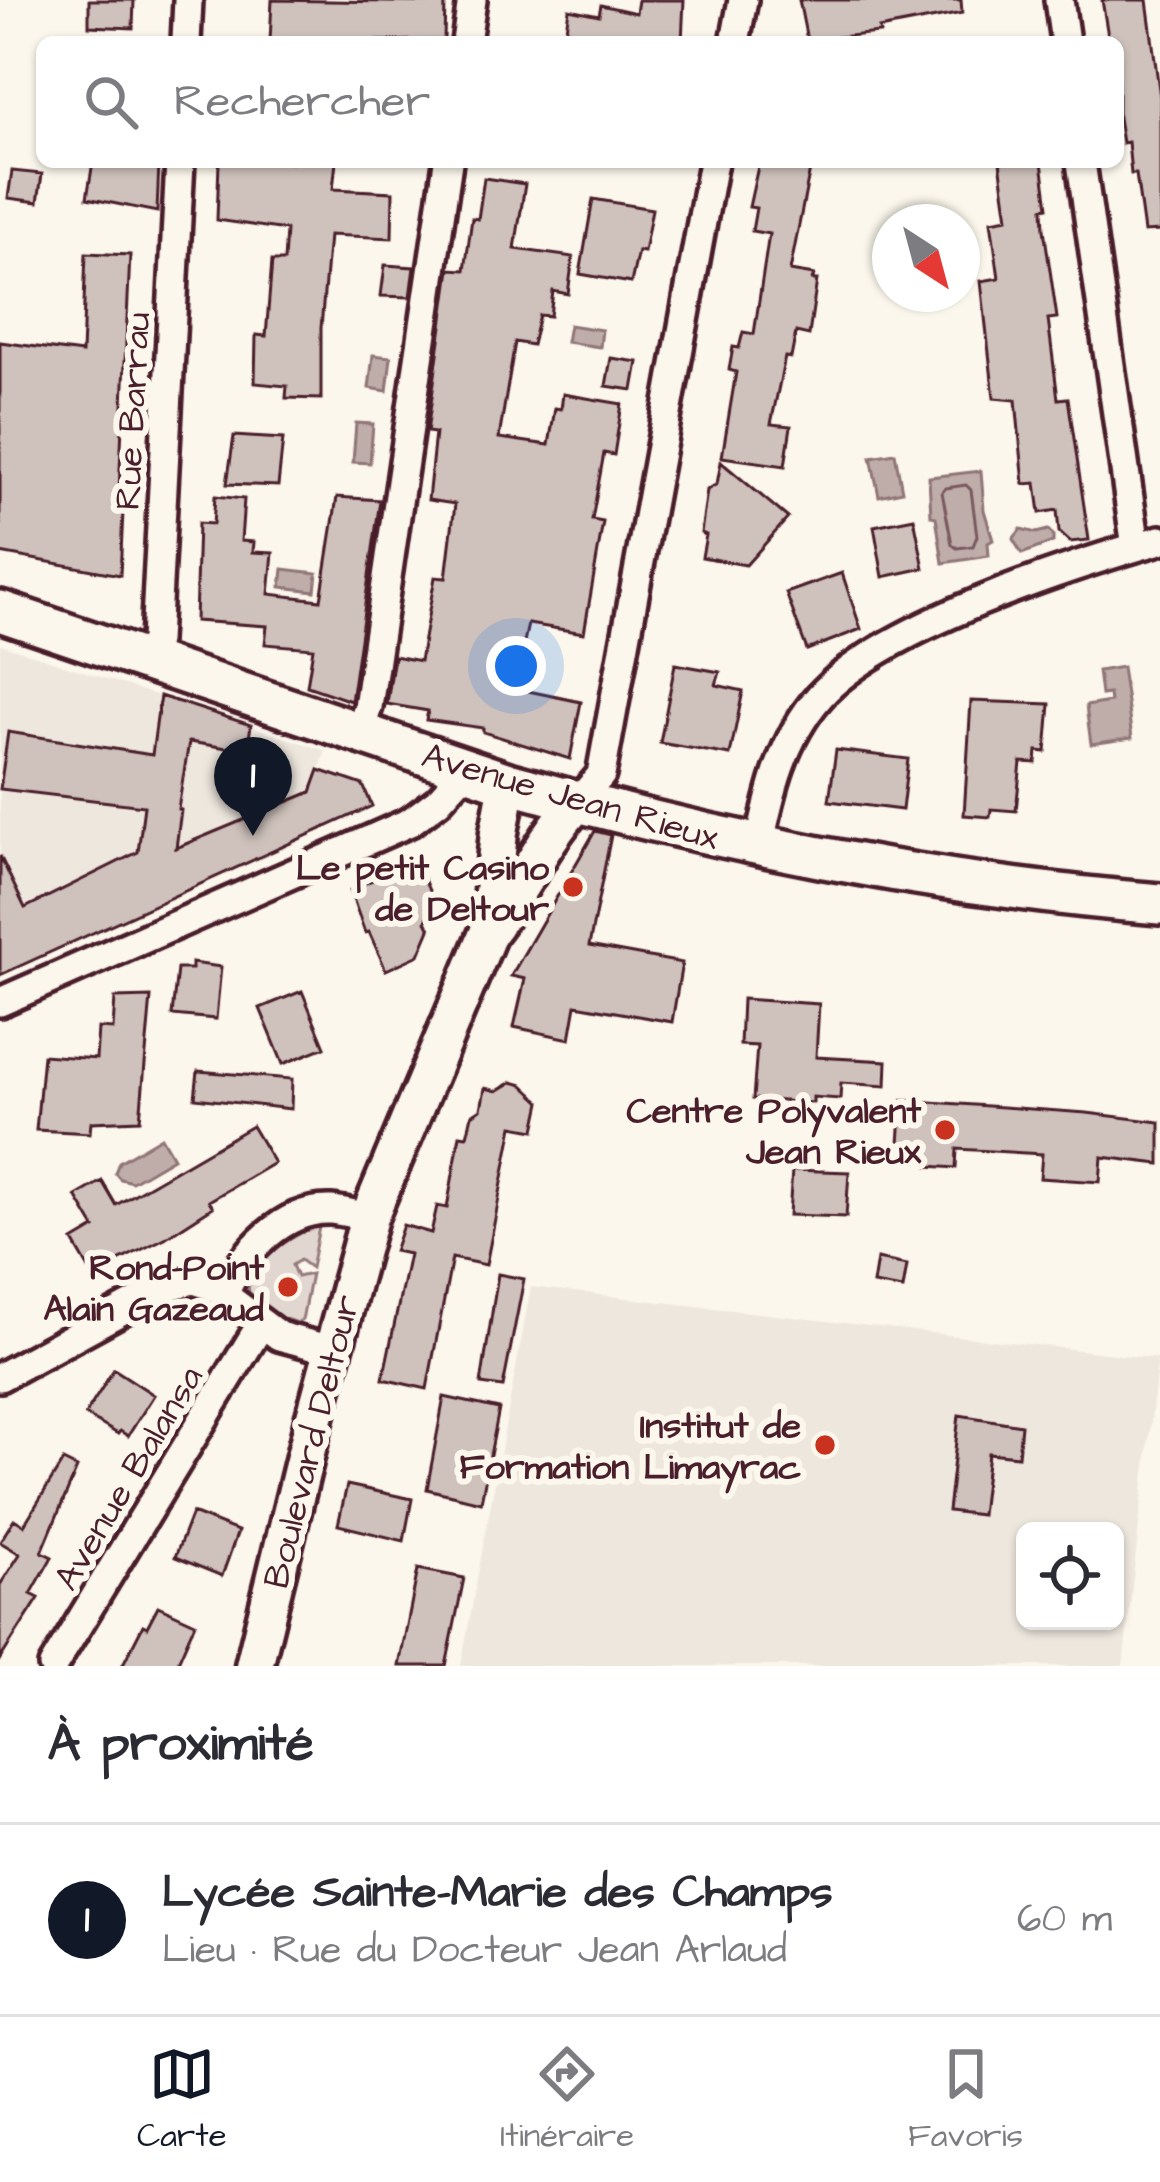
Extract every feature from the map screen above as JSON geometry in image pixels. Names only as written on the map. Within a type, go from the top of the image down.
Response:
[{"type":"main road","name":"Avenue Jean Rieux","points":[[0,611],[577,803],[759,848],[1085,898],[1160,904]]},
{"type":"street","points":[[186,36],[188,0]]},
{"type":"street","points":[[467,36],[472,0]]},
{"type":"street","points":[[736,36],[742,0]]},
{"type":"street","points":[[1059,0],[1064,36]]},
{"type":"street","name":"Rue Barrau","points":[[150,662],[155,641],[180,168]]},
{"type":"street","points":[[359,732],[368,707],[447,168]]},
{"type":"street","points":[[577,803],[601,775],[712,168]]},
{"type":"street","points":[[759,848],[776,771],[800,723],[837,680],[897,642],[969,608],[1070,567],[1148,544],[1083,168]]},
{"type":"street","points":[[0,1002],[410,822],[438,801],[466,769]]},
{"type":"street","name":"Boulevard Deltour","points":[[489,931],[508,783]]},
{"type":"street","name":"Boulevard Deltour","points":[[254,1666],[369,1217],[489,931],[514,900],[551,831],[577,803]]},
{"type":"street","points":[[224,1294],[250,1250],[305,1212],[331,1210],[369,1217]]},
{"type":"street","points":[[0,1378],[165,1287],[194,1280],[224,1294],[279,1336],[332,1350]]},
{"type":"street","name":"Avenue Balansa","points":[[53,1666],[260,1326]]},
{"type":"shaded area","points":[[0,644],[326,751],[319,770],[363,785],[372,805],[0,975]]},
{"type":"shaded area","points":[[319,1227],[311,1268],[300,1260],[292,1265],[297,1277],[311,1274],[302,1320],[297,1323],[258,1307],[249,1291],[250,1279],[267,1257]]},
{"type":"shaded area","name":"Institut de Formation Limayrac","points":[[531,1287],[1158,1359],[1123,1666],[461,1666]]},
{"type":"water","points":[[569,325],[602,330],[600,347],[566,342]]},
{"type":"water","points":[[373,355],[391,357],[387,391],[369,388]]},
{"type":"water","points":[[356,423],[373,424],[370,463],[353,462]]},
{"type":"water","points":[[895,453],[902,491],[879,496],[871,457]]},
{"type":"water","points":[[981,471],[984,510],[993,540],[988,543],[989,556],[943,563],[936,517],[931,516],[929,477]]},
{"type":"water","points":[[1021,529],[1048,530],[1053,542],[1022,554],[1013,539]]},
{"type":"water","points":[[283,569],[317,573],[315,591],[281,587]]},
{"type":"water","points":[[1122,667],[1132,738],[1091,744],[1086,706],[1110,702],[1109,694],[1101,695],[1098,671]]},
{"type":"water","points":[[161,1137],[173,1158],[132,1182],[120,1179],[115,1173],[119,1162]]},
{"type":"building","points":[[89,0],[134,0],[133,28],[89,26]]},
{"type":"building","points":[[272,0],[445,3],[444,36],[270,36]]},
{"type":"building","points":[[638,0],[684,0],[682,36],[565,36],[569,9],[599,15],[601,5],[636,13]]},
{"type":"building","points":[[799,0],[961,0],[962,13],[879,29],[880,33],[806,36]]},
{"type":"building","points":[[1102,0],[1147,0],[1160,97],[1160,231],[1144,232],[1136,174],[1131,174],[1128,142],[1124,143],[1124,36],[1108,36]]},
{"type":"building","points":[[92,168],[159,168],[157,212],[87,198]]},
{"type":"building","points":[[219,168],[335,168],[333,189],[393,192],[392,238],[329,235],[321,399],[286,398],[287,386],[255,383],[256,335],[266,336],[272,261],[284,261],[286,230],[217,220]]},
{"type":"building","points":[[758,168],[810,169],[790,271],[814,275],[812,280],[817,280],[809,335],[796,332],[791,358],[785,357],[771,424],[791,426],[785,466],[722,457],[736,372],[729,370],[733,347],[739,348],[743,332],[754,334],[769,234],[752,231],[756,208],[749,207]]},
{"type":"building","points":[[1001,168],[1043,168],[1048,207],[1043,208],[1044,229],[1057,318],[1048,319],[1058,399],[1068,398],[1089,540],[1070,542],[1059,532],[1057,510],[1040,513],[1036,483],[1024,484],[1016,400],[994,398],[981,281],[999,278],[991,221],[1008,218]]},
{"type":"building","points":[[12,171],[42,174],[38,202],[8,198]]},
{"type":"building","points":[[484,178],[525,184],[515,249],[573,257],[568,294],[553,291],[550,316],[539,315],[532,345],[515,342],[499,438],[549,445],[555,408],[561,409],[563,394],[622,404],[614,455],[604,453],[592,520],[603,522],[584,633],[528,624],[514,688],[581,702],[570,759],[483,732],[483,728],[426,720],[428,711],[387,704],[394,656],[420,661],[435,577],[446,578],[455,504],[428,500],[435,433],[427,432],[450,269],[465,270],[472,218],[478,219]]},
{"type":"building","points":[[593,199],[652,209],[644,252],[638,251],[631,283],[580,274]]},
{"type":"building","points":[[86,253],[130,255],[118,512],[123,512],[120,575],[0,553],[0,342],[82,353]]},
{"type":"building","points":[[385,265],[414,267],[410,297],[381,296]]},
{"type":"building","points":[[611,358],[638,362],[633,390],[606,386]]},
{"type":"building","points":[[234,436],[283,439],[278,486],[227,484]]},
{"type":"building","points":[[721,462],[788,518],[746,565],[702,557],[707,490],[717,484]]},
{"type":"building","points":[[215,496],[244,499],[241,541],[254,542],[253,552],[273,553],[269,594],[321,600],[337,497],[380,500],[351,701],[307,686],[313,648],[265,644],[267,626],[195,621],[198,523],[213,524]]},
{"type":"building","points":[[914,518],[924,568],[883,577],[874,526]]},
{"type":"building","points":[[842,573],[861,629],[807,650],[786,593]]},
{"type":"building","points":[[675,664],[720,672],[716,685],[743,691],[730,755],[660,743]]},
{"type":"building","points":[[160,696],[251,725],[247,751],[189,742],[176,848],[311,792],[319,770],[363,785],[372,806],[0,975],[0,856],[25,908],[138,852],[144,806],[0,789],[8,732],[152,755]]},
{"type":"building","points":[[971,701],[1050,704],[1046,752],[1037,751],[1036,763],[1021,762],[1016,811],[991,809],[990,817],[964,815]]},
{"type":"building","points":[[836,750],[908,759],[902,810],[829,801]]},
{"type":"building","points":[[595,831],[611,835],[589,946],[682,963],[672,1022],[576,1005],[570,1039],[514,1027],[525,979],[511,976]]},
{"type":"building","points":[[416,861],[434,902],[426,921],[430,929],[419,955],[386,970],[369,932],[365,933],[350,890]]},
{"type":"building","points":[[192,963],[221,967],[216,1019],[172,1015],[177,969],[192,969]]},
{"type":"building","points":[[302,991],[325,1047],[283,1064],[260,1008]]},
{"type":"building","points":[[151,997],[140,1120],[91,1122],[90,1133],[36,1130],[43,1055],[96,1059],[98,1028],[113,1029],[115,998]]},
{"type":"building","points":[[742,999],[819,1004],[816,1057],[887,1061],[886,1086],[841,1083],[840,1099],[813,1097],[813,1103],[753,1099],[757,1046],[740,1045]]},
{"type":"building","points":[[198,1071],[292,1079],[291,1109],[195,1098]]},
{"type":"building","points":[[512,1082],[523,1085],[541,1102],[535,1130],[513,1126],[486,1265],[452,1258],[427,1389],[383,1379],[409,1254],[394,1251],[403,1225],[431,1233],[437,1206],[447,1208],[460,1135],[467,1136],[472,1115],[481,1109],[485,1088],[497,1091]]},
{"type":"building","points":[[902,1100],[1160,1122],[1160,1164],[1102,1157],[1100,1182],[1040,1178],[1042,1154],[957,1149],[956,1168],[928,1166],[929,1148],[899,1144]]},
{"type":"building","points":[[252,1126],[274,1163],[209,1201],[213,1207],[165,1238],[92,1274],[73,1241],[95,1228],[76,1196],[102,1181],[116,1205]]},
{"type":"building","points":[[792,1170],[849,1172],[846,1217],[789,1215]]},
{"type":"building","points":[[877,1259],[907,1265],[903,1289],[873,1284]]},
{"type":"building","points":[[498,1274],[524,1279],[503,1387],[481,1384]]},
{"type":"building","points":[[114,1369],[154,1395],[128,1436],[85,1415]]},
{"type":"building","points":[[444,1397],[499,1409],[481,1502],[427,1489]]},
{"type":"building","points":[[959,1415],[1021,1425],[1018,1456],[988,1453],[981,1515],[948,1511]]},
{"type":"building","points":[[63,1461],[77,1468],[42,1552],[52,1557],[31,1594],[39,1598],[0,1659],[0,1585],[20,1554],[0,1542],[14,1519],[24,1525]]},
{"type":"building","points":[[347,1485],[412,1499],[404,1541],[338,1525]]},
{"type":"building","points":[[192,1513],[238,1531],[222,1576],[175,1557]]},
{"type":"building","points":[[418,1569],[464,1578],[446,1666],[399,1666]]},
{"type":"building","points":[[158,1606],[195,1623],[176,1666],[122,1666],[143,1625],[147,1627]]},
{"type":"place","name":"Lycée Sainte-Marie des Champs","points":[[253,836]]},
{"type":"place","name":"Le petit Casino de Deltour","points":[[573,887]]},
{"type":"place","name":"Centre Polyvalent Jean Rieux","points":[[945,1130]]},
{"type":"place","name":"Rond-Point Alain Gazeaud","points":[[288,1287]]},
{"type":"place","name":"Institut de Formation Limayrac","points":[[825,1445]]}]
